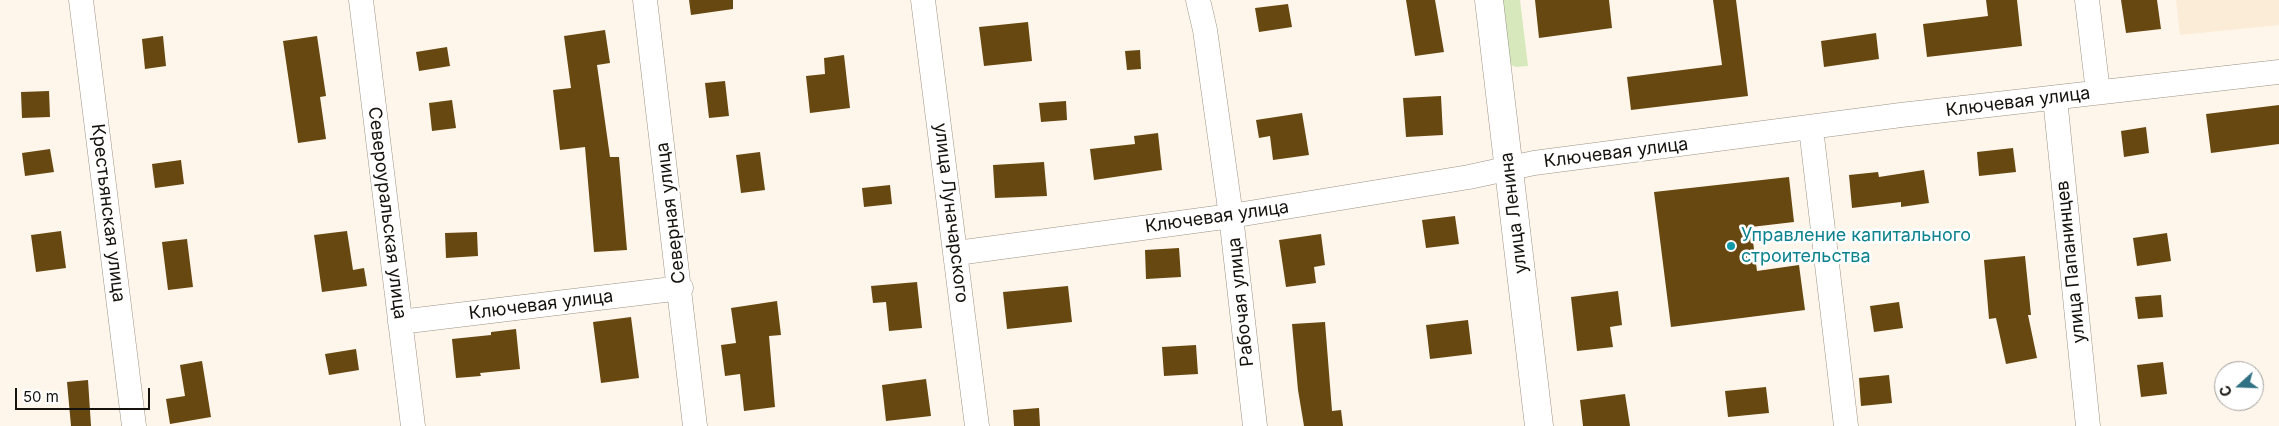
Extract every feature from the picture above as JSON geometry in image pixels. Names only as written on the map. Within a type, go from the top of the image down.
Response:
[{"type":"main road","name":"улица Ленина","points":[[1488,0],[1510,168],[1539,426]]},
{"type":"street","name":"Крестьянская улица","points":[[81,0],[134,426]]},
{"type":"street","name":"Североуральская улица","points":[[361,0],[413,426]]},
{"type":"street","name":"Северная улица","points":[[645,0],[681,288],[695,426]]},
{"type":"street","name":"улица Луначарского","points":[[923,0],[957,254],[977,426]]},
{"type":"street","name":"Рабочая улица","points":[[1198,0],[1205,30],[1231,216],[1255,426]]},
{"type":"street","points":[[2087,0],[2098,92]]},
{"type":"street","name":"Ключевая улица","points":[[957,254],[1231,216],[1469,177],[1510,168],[1901,115],[2279,72]]},
{"type":"street","name":"улица Папанинцев","points":[[2055,98],[2088,426]]},
{"type":"street","points":[[1811,128],[1846,426]]},
{"type":"street","name":"Ключевая улица","points":[[400,322],[681,288]]},
{"type":"shaded area","points":[[2176,0],[2279,0],[2279,25],[2180,35]]},
{"type":"green space","points":[[1500,0],[1520,0],[1528,66],[1516,67],[1508,64]]},
{"type":"building","points":[[689,0],[733,0],[733,9],[691,15]]},
{"type":"building","points":[[1406,0],[1435,0],[1444,52],[1415,56]]},
{"type":"building","points":[[1535,0],[1609,0],[1612,28],[1539,38]]},
{"type":"building","points":[[1713,0],[1736,0],[1748,96],[1631,110],[1627,77],[1722,65]]},
{"type":"building","points":[[1986,0],[2017,0],[2022,46],[1927,57],[1923,24],[1988,16]]},
{"type":"building","points":[[2121,0],[2157,0],[2161,29],[2126,33]]},
{"type":"building","points":[[1288,4],[1292,27],[1259,32],[1255,8]]},
{"type":"building","points":[[1028,22],[1032,61],[984,66],[979,27]]},
{"type":"building","points":[[605,30],[610,63],[597,65],[610,157],[619,157],[627,250],[594,252],[585,147],[560,150],[553,90],[571,88],[564,36]]},
{"type":"building","points":[[1876,33],[1879,59],[1824,67],[1821,41]]},
{"type":"building","points":[[163,36],[166,66],[145,69],[142,39]]},
{"type":"building","points":[[317,36],[326,96],[320,97],[326,139],[298,143],[283,41]]},
{"type":"building","points":[[447,47],[450,66],[419,71],[416,52]]},
{"type":"building","points":[[1140,50],[1141,69],[1127,70],[1125,51]]},
{"type":"building","points":[[844,55],[850,108],[810,113],[806,76],[825,74],[824,58]]},
{"type":"building","points":[[725,81],[729,116],[709,118],[705,83]]},
{"type":"building","points":[[49,91],[50,117],[22,118],[21,92]]},
{"type":"building","points":[[1441,96],[1443,135],[1406,137],[1403,98]]},
{"type":"building","points":[[452,100],[456,128],[432,131],[429,103]]},
{"type":"building","points":[[1066,101],[1067,120],[1041,122],[1039,103]]},
{"type":"building","points":[[2279,105],[2279,144],[2211,153],[2206,114]]},
{"type":"building","points":[[1302,113],[1309,155],[1273,160],[1270,136],[1259,138],[1256,120]]},
{"type":"building","points":[[2146,127],[2149,153],[2124,157],[2121,131]]},
{"type":"building","points":[[1158,133],[1162,170],[1094,180],[1090,149],[1135,144],[1134,136]]},
{"type":"building","points":[[2013,148],[2016,172],[1979,176],[1977,152]]},
{"type":"building","points":[[50,149],[54,172],[25,176],[22,153]]},
{"type":"building","points":[[760,152],[765,190],[741,193],[736,155]]},
{"type":"building","points":[[181,160],[184,184],[155,188],[152,164]]},
{"type":"building","points":[[1044,162],[1047,196],[995,198],[993,165]]},
{"type":"building","points":[[1924,170],[1929,203],[1901,207],[1901,202],[1852,208],[1849,175],[1878,172],[1879,177]]},
{"type":"building","name":"Управление капитального строительства","points":[[1789,177],[1794,222],[1751,227],[1757,271],[1799,265],[1805,310],[1671,327],[1654,192]]},
{"type":"building","points":[[890,185],[892,204],[864,207],[862,188]]},
{"type":"building","points":[[1455,216],[1459,244],[1426,248],[1422,220]]},
{"type":"building","points":[[61,231],[66,268],[36,272],[31,235]]},
{"type":"building","points":[[347,231],[353,270],[364,268],[367,286],[322,292],[314,235]]},
{"type":"building","points":[[477,232],[478,256],[446,258],[445,233]]},
{"type":"building","points":[[2167,233],[2171,261],[2137,266],[2133,238]]},
{"type":"building","points":[[1321,234],[1325,265],[1314,267],[1316,283],[1286,287],[1279,240]]},
{"type":"building","points":[[187,239],[193,287],[168,290],[162,242]]},
{"type":"building","points":[[1179,248],[1181,277],[1146,279],[1145,250]]},
{"type":"building","points":[[2025,256],[2031,315],[2028,315],[2037,358],[2006,364],[1996,318],[1989,319],[1984,260]]},
{"type":"building","points":[[917,282],[922,328],[889,331],[886,302],[873,303],[871,286]]},
{"type":"building","points":[[1068,286],[1072,322],[1007,329],[1003,292]]},
{"type":"building","points":[[1618,291],[1622,325],[1610,327],[1613,347],[1577,351],[1571,297]]},
{"type":"building","points":[[2161,295],[2163,317],[2138,319],[2135,297]]},
{"type":"building","points":[[777,301],[781,335],[769,336],[775,407],[744,411],[740,374],[725,376],[721,345],[736,343],[731,308]]},
{"type":"building","points":[[1899,302],[1903,328],[1874,332],[1870,306]]},
{"type":"building","points":[[631,317],[639,378],[601,383],[593,322]]},
{"type":"building","points":[[1468,320],[1472,354],[1430,359],[1426,325]]},
{"type":"building","points":[[1325,322],[1332,411],[1341,410],[1343,426],[1304,426],[1298,390],[1292,324]]},
{"type":"building","points":[[516,329],[520,369],[480,373],[481,376],[456,378],[452,339],[491,335],[491,332]]},
{"type":"building","points":[[1196,345],[1198,374],[1164,376],[1162,347]]},
{"type":"building","points":[[356,349],[359,370],[329,375],[325,354]]},
{"type":"building","points":[[202,361],[211,417],[170,424],[166,399],[185,396],[180,365]]},
{"type":"building","points":[[2163,362],[2167,394],[2141,397],[2137,365]]},
{"type":"building","points":[[1889,375],[1892,403],[1861,406],[1859,378]]},
{"type":"building","points":[[926,379],[931,416],[886,421],[882,385]]},
{"type":"building","points":[[88,380],[91,426],[71,426],[67,382]]},
{"type":"building","points":[[1766,387],[1769,413],[1728,417],[1725,391]]},
{"type":"building","points":[[1625,394],[1630,426],[1583,426],[1580,400]]},
{"type":"building","points":[[1039,408],[1040,426],[1014,426],[1013,410]]},
{"type":"place","name":"Управление капитального строительства","points":[[1731,246]]}]
